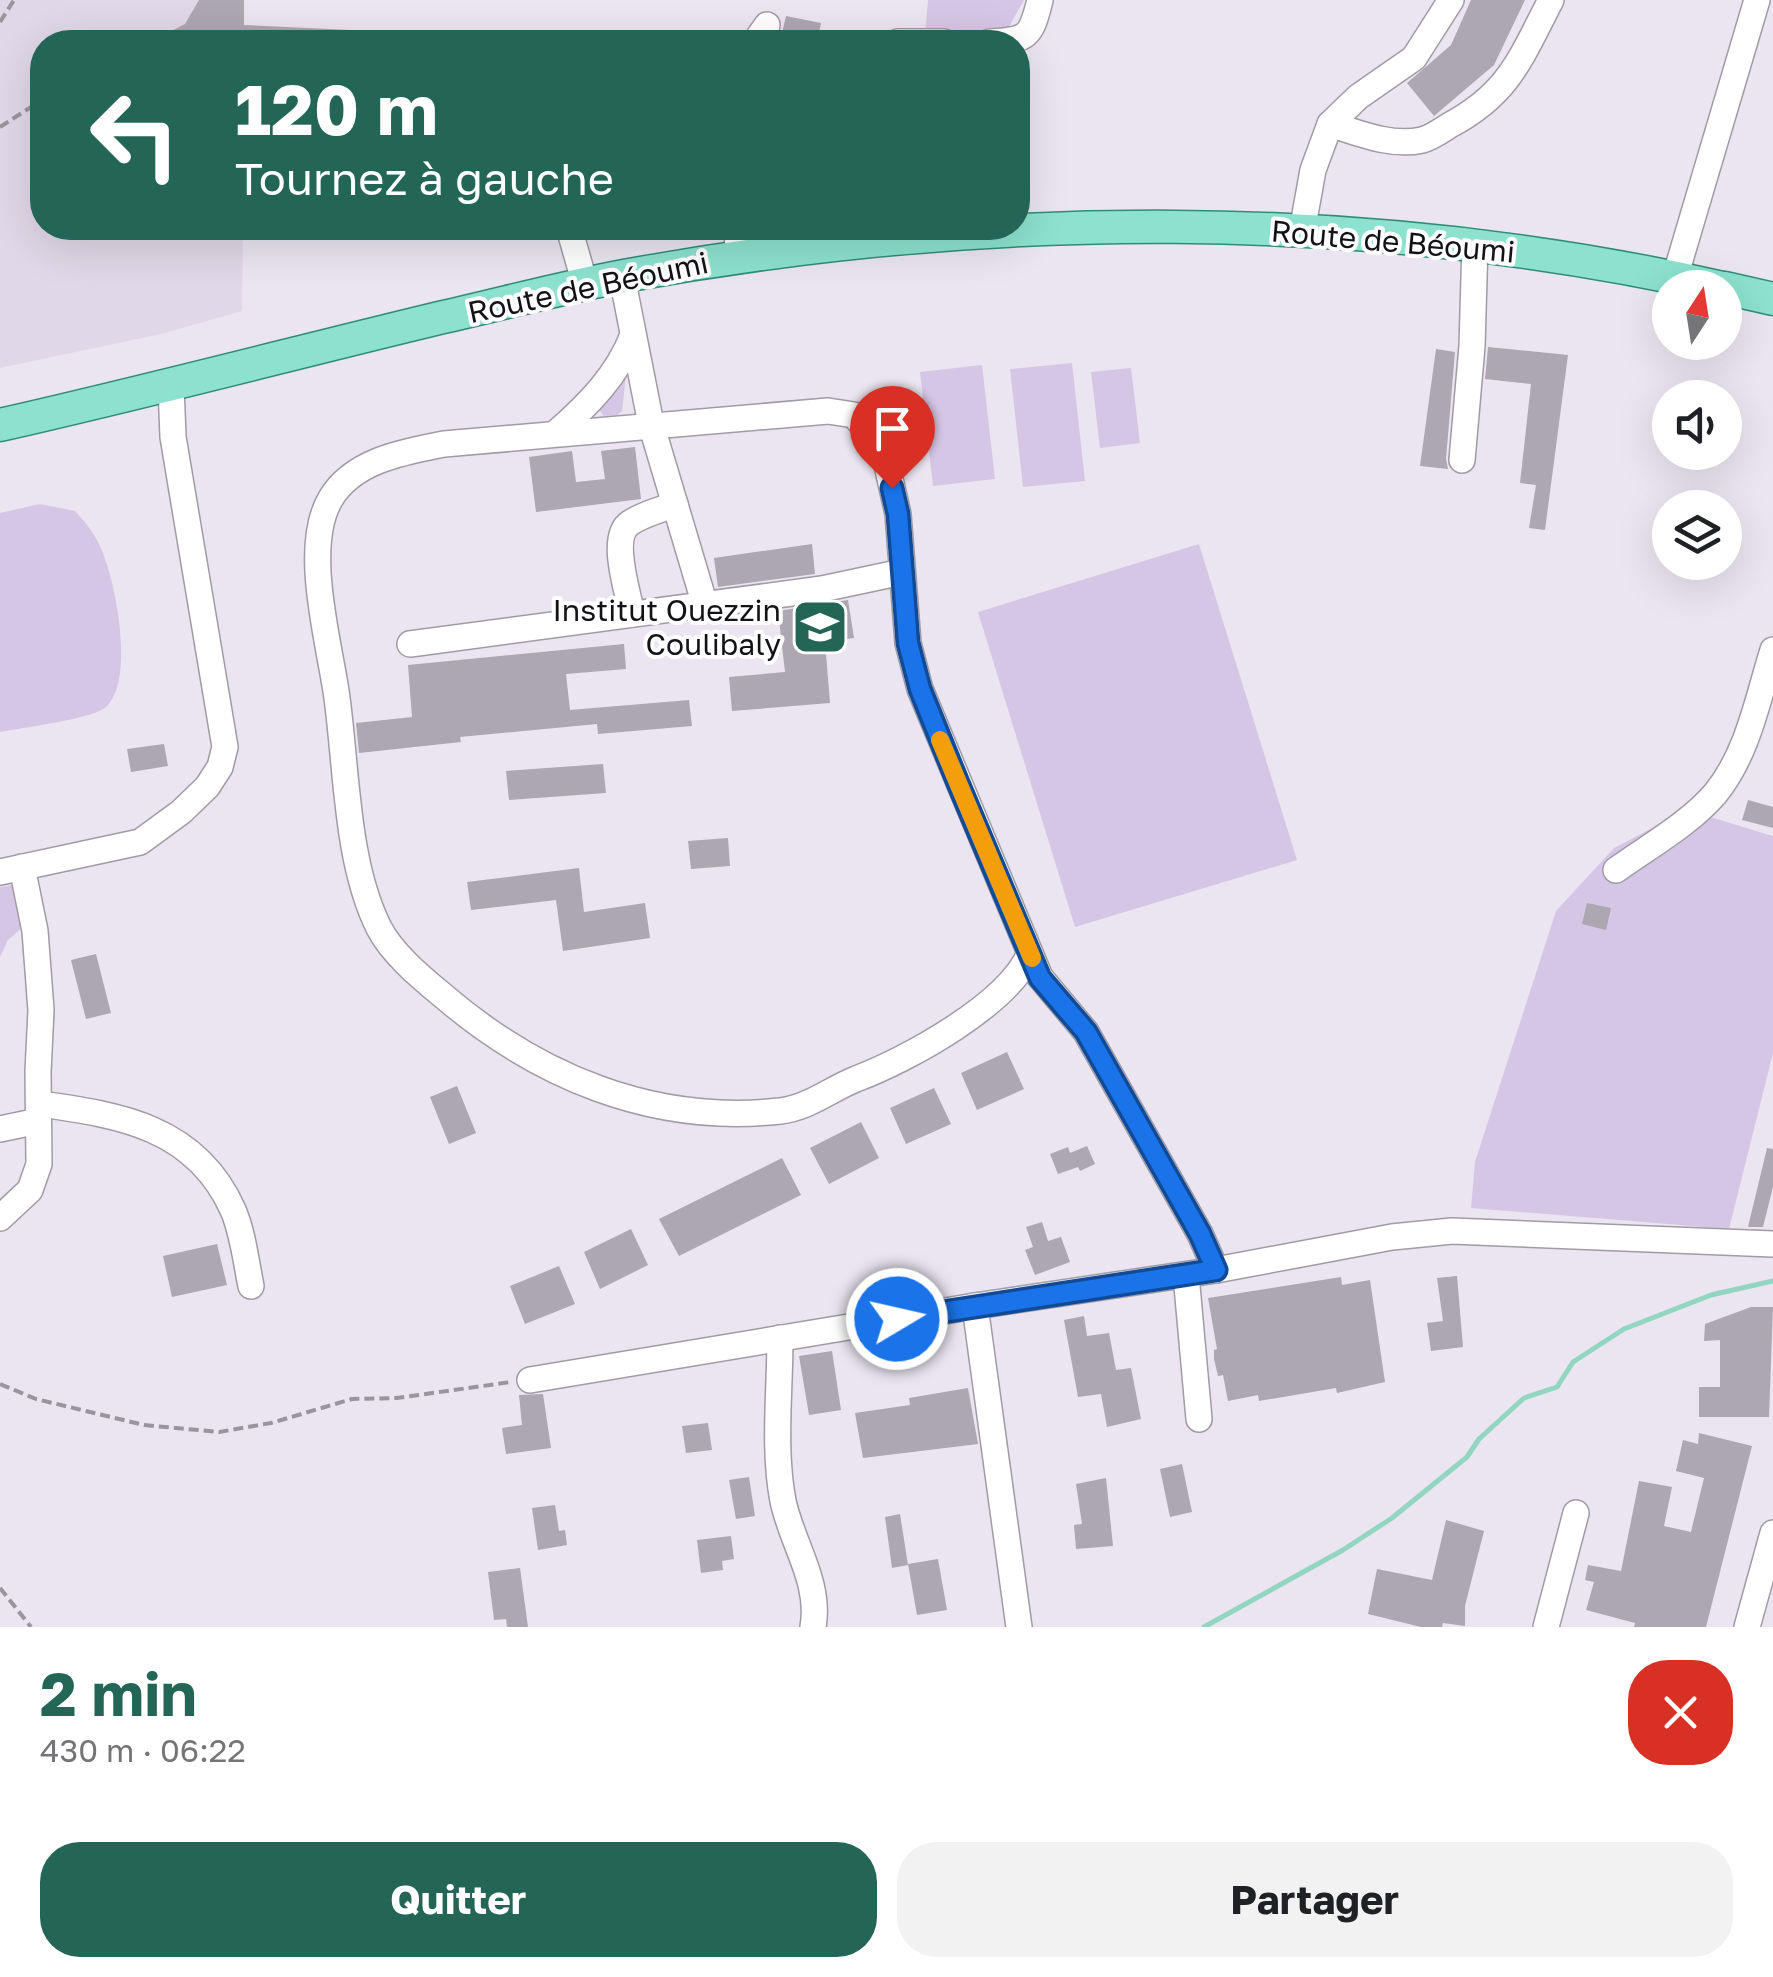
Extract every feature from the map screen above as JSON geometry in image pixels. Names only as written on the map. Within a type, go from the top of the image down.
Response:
[{"type":"main road","name":"Route de Béoumi","points":[[1030,230],[1302,230],[1475,244],[1652,273]]},
{"type":"main road","name":"Route de Béoumi","points":[[0,424],[622,277],[737,242],[780,240]]},
{"type":"main road","name":"Route de Béoumi","points":[[1742,292],[1773,299]]},
{"type":"street","points":[[1030,32],[1040,0]]},
{"type":"street","points":[[1302,230],[1313,170],[1330,124],[1358,97],[1414,58],[1451,0]]},
{"type":"street","points":[[1330,124],[1376,139],[1423,140],[1459,120],[1488,102],[1509,80],[1551,0]]},
{"type":"street","points":[[1677,270],[1756,0]]},
{"type":"street","points":[[572,240],[586,284]]},
{"type":"street","points":[[1462,460],[1472,346],[1475,244]]},
{"type":"street","points":[[622,277],[651,424],[704,605]]},
{"type":"street","points":[[556,433],[583,410],[614,371],[632,335]]},
{"type":"street","points":[[0,1218],[30,1190],[40,1164],[41,1010],[35,931],[11,869],[140,842],[182,812],[207,787],[220,767],[225,747],[173,437],[171,386]]},
{"type":"street","points":[[1030,953],[1024,967],[990,1000],[884,1069],[784,1111],[674,1110],[635,1103],[570,1079],[467,1017],[396,951],[380,929],[356,852],[318,564],[326,508],[340,486],[399,452],[444,444],[828,411],[854,415],[886,461],[898,514],[908,643],[920,689],[1030,953],[1040,978],[1086,1032],[1200,1234],[1216,1270]]},
{"type":"street","points":[[632,614],[620,533],[628,523],[675,504]]},
{"type":"street","points":[[410,644],[822,589],[902,572]]},
{"type":"street","points":[[1616,870],[1714,795],[1744,746],[1773,650]]},
{"type":"street","points":[[0,1129],[39,1112],[95,1111],[159,1130],[189,1150],[212,1176],[234,1212],[252,1286]]},
{"type":"street","points":[[530,1380],[1452,1230],[1773,1244]]},
{"type":"street","points":[[1186,1275],[1199,1419]]},
{"type":"street","points":[[975,1306],[1019,1627]]},
{"type":"street","points":[[780,1338],[783,1501],[813,1586],[813,1627]]},
{"type":"street","points":[[1546,1627],[1576,1513]]},
{"type":"street","points":[[1758,1615],[1773,1533]]},
{"type":"path","points":[[0,22],[14,0]]},
{"type":"path","points":[[0,127],[30,108]]},
{"type":"path","points":[[0,1384],[36,1399],[144,1424],[219,1432],[271,1423],[352,1399],[397,1398],[530,1380]]},
{"type":"path","points":[[0,1588],[31,1627]]},
{"type":"shaded area","points":[[0,0],[244,0],[244,30],[30,30],[30,240],[243,240],[242,311],[161,334],[0,368]]},
{"type":"shaded area","points":[[928,0],[1024,0],[1007,30],[926,30]]},
{"type":"shaded area","points":[[1072,363],[1085,481],[1023,487],[1010,369]]},
{"type":"shaded area","points":[[627,365],[622,411],[604,416],[596,406]]},
{"type":"shaded area","points":[[982,365],[995,479],[933,486],[920,372]]},
{"type":"shaded area","points":[[1131,368],[1140,443],[1100,448],[1091,372]]},
{"type":"shaded area","points":[[40,504],[75,511],[98,542],[116,601],[120,674],[115,693],[99,711],[0,732],[0,513]]},
{"type":"shaded area","points":[[1199,544],[1297,860],[1075,927],[978,612]]},
{"type":"shaded area","points":[[1687,810],[1773,836],[1773,1053],[1729,1229],[1471,1208],[1475,1162],[1556,911],[1614,848]]},
{"type":"shaded area","points":[[13,885],[26,924],[8,940],[0,957],[0,887]]},
{"type":"building","points":[[199,0],[244,0],[244,25],[351,30],[173,30],[185,24]]},
{"type":"building","points":[[1471,0],[1525,0],[1494,65],[1434,116],[1407,83],[1451,45]]},
{"type":"building","points":[[786,16],[821,23],[820,30],[783,30]]},
{"type":"building","points":[[1488,347],[1568,355],[1545,530],[1529,528],[1536,485],[1520,483],[1531,384],[1485,379]]},
{"type":"building","points":[[1436,349],[1455,352],[1448,469],[1420,466]]},
{"type":"building","points":[[635,447],[641,499],[536,512],[529,457],[572,451],[576,482],[605,479],[601,451]]},
{"type":"building","points":[[812,544],[815,574],[718,587],[714,558]]},
{"type":"building","points":[[848,600],[854,638],[825,642],[830,703],[732,711],[729,677],[785,672],[778,611]]},
{"type":"building","points":[[624,644],[626,669],[566,674],[570,710],[689,700],[692,726],[598,734],[597,724],[460,737],[461,742],[359,753],[356,723],[412,717],[408,665]]},
{"type":"building","points":[[164,744],[168,766],[131,772],[127,749]]},
{"type":"building","points":[[603,764],[606,793],[509,800],[506,771]]},
{"type":"building","points":[[1748,800],[1773,807],[1773,828],[1742,820]]},
{"type":"building","points":[[728,838],[730,866],[691,869],[688,841]]},
{"type":"building","points":[[579,868],[584,912],[645,903],[650,938],[563,951],[556,900],[471,910],[467,882]]},
{"type":"building","points":[[1587,903],[1611,908],[1606,930],[1582,924]]},
{"type":"building","points":[[96,954],[111,1013],[86,1019],[71,960]]},
{"type":"building","points":[[1007,1052],[1024,1089],[977,1110],[961,1073]]},
{"type":"building","points":[[457,1086],[476,1133],[449,1144],[430,1097]]},
{"type":"building","points":[[934,1088],[951,1124],[906,1144],[890,1108]]},
{"type":"building","points":[[861,1122],[879,1158],[829,1184],[810,1148]]},
{"type":"building","points":[[1087,1146],[1095,1164],[1058,1174],[1050,1154],[1068,1147],[1070,1153]]},
{"type":"building","points":[[1767,1148],[1773,1149],[1773,1187],[1763,1227],[1748,1227]]},
{"type":"building","points":[[782,1158],[801,1195],[679,1256],[659,1219]]},
{"type":"building","points":[[1042,1222],[1048,1241],[1061,1237],[1070,1262],[1035,1275],[1025,1250],[1033,1247],[1026,1227]]},
{"type":"building","points":[[631,1229],[648,1265],[600,1289],[584,1252]]},
{"type":"building","points":[[217,1244],[227,1285],[172,1297],[163,1256]]},
{"type":"building","points":[[559,1266],[575,1304],[525,1324],[510,1286]]},
{"type":"building","points":[[1457,1276],[1463,1347],[1431,1351],[1427,1323],[1443,1321],[1437,1278]]},
{"type":"building","points":[[1341,1277],[1342,1285],[1370,1280],[1385,1382],[1337,1393],[1336,1388],[1259,1401],[1258,1395],[1228,1401],[1223,1375],[1218,1376],[1214,1359],[1217,1349],[1208,1298]]},
{"type":"building","points":[[1751,1307],[1773,1307],[1769,1417],[1699,1417],[1699,1387],[1720,1387],[1720,1340],[1704,1341],[1705,1324]]},
{"type":"building","points":[[1084,1316],[1087,1336],[1109,1333],[1116,1370],[1131,1368],[1141,1419],[1107,1427],[1101,1394],[1078,1397],[1064,1320]]},
{"type":"building","points":[[832,1351],[841,1410],[809,1415],[799,1356]]},
{"type":"building","points":[[968,1388],[978,1444],[863,1458],[855,1413],[910,1405],[909,1398]]},
{"type":"building","points":[[543,1394],[551,1448],[506,1454],[502,1428],[522,1425],[519,1395]]},
{"type":"building","points":[[708,1423],[712,1450],[686,1453],[682,1426]]},
{"type":"building","points":[[1699,1433],[1752,1446],[1706,1627],[1634,1627],[1635,1623],[1586,1610],[1594,1582],[1585,1580],[1588,1565],[1621,1571],[1639,1481],[1672,1487],[1664,1526],[1691,1532],[1704,1478],[1676,1471],[1683,1440],[1698,1444]]},
{"type":"building","points":[[1182,1464],[1192,1512],[1170,1517],[1160,1469]]},
{"type":"building","points":[[749,1477],[755,1516],[736,1519],[729,1480]]},
{"type":"building","points":[[1106,1478],[1113,1546],[1076,1549],[1074,1525],[1082,1524],[1076,1484]]},
{"type":"building","points":[[555,1505],[559,1531],[565,1530],[567,1545],[538,1550],[532,1508]]},
{"type":"building","points":[[900,1514],[908,1565],[892,1568],[885,1517]]},
{"type":"building","points":[[1446,1520],[1484,1531],[1465,1606],[1465,1626],[1443,1623],[1442,1627],[1421,1627],[1368,1614],[1377,1569],[1432,1580]]},
{"type":"building","points":[[731,1536],[734,1559],[722,1561],[723,1570],[701,1573],[697,1540]]},
{"type":"building","points":[[938,1559],[947,1610],[917,1615],[908,1564]]},
{"type":"building","points":[[520,1568],[528,1627],[507,1627],[506,1619],[494,1620],[488,1572]]},
{"type":"waterway","points":[[1204,1627],[1343,1550],[1392,1518],[1467,1457],[1479,1439],[1524,1398],[1557,1387],[1573,1362],[1624,1329],[1711,1295],[1773,1281]]},
{"type":"slow traffic","points":[[940,740],[1032,958]]},
{"type":"place","name":"Institut Ouezzin Coulibaly","points":[[820,627]]},
{"type":"route","points":[[892,488],[898,514],[908,643],[920,689],[958,783],[1040,978],[1086,1032],[1200,1234],[1216,1270],[897,1319]]}]
